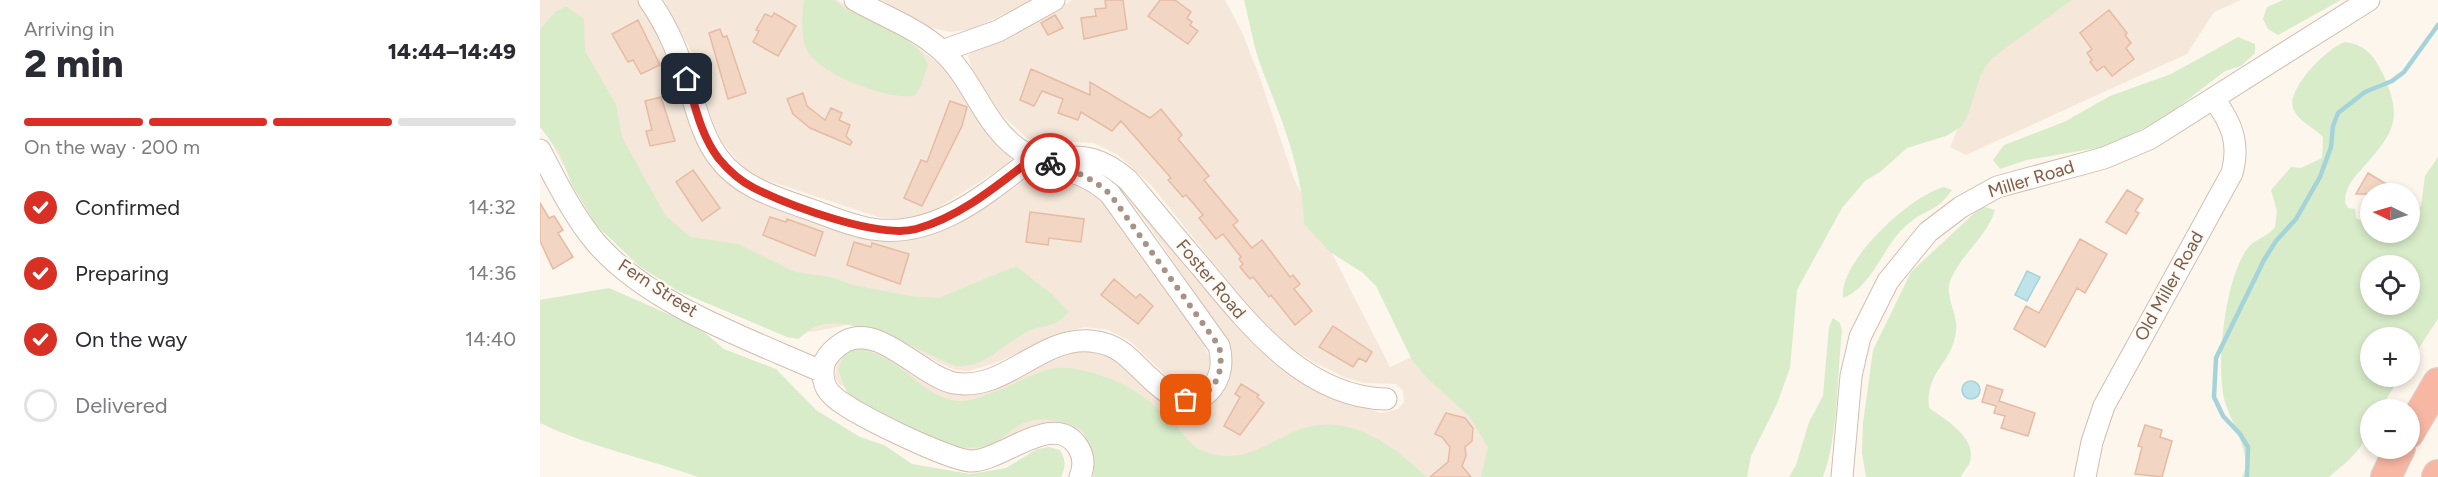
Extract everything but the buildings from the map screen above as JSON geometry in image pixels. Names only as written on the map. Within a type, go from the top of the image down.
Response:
[{"type":"highway","points":[[2420,414],[2438,383]]},
{"type":"highway","points":[[2386,477],[2395,459]]},
{"type":"street","name":"Foster Road","points":[[649,0],[669,33],[705,136],[718,158],[732,174],[753,188],[870,229],[914,230],[954,213],[1040,160],[1088,157],[1105,162],[1117,170],[1265,340],[1310,375],[1340,391],[1355,396],[1386,399]]},
{"type":"street","points":[[855,0],[942,51],[969,86],[993,125],[1018,149],[1040,160],[1075,171],[1097,182],[1110,194],[1131,220],[1219,346],[1221,370],[1209,392],[1197,399],[1175,398],[1164,392],[1122,352],[1097,342],[1082,340],[1065,342],[1048,349],[1005,374],[963,384],[934,376],[875,340],[858,337],[848,340],[833,350],[824,364],[826,387],[838,400],[922,445],[958,459],[986,459],[1041,434],[1064,435],[1074,441],[1080,449],[1083,459],[1080,477]]},
{"type":"street","points":[[942,51],[998,31],[1054,0]]},
{"type":"street","name":"Miller Road","points":[[1842,477],[1851,376],[1860,337],[1888,281],[1928,232],[1961,207],[1997,187],[2126,150],[2149,139],[2369,0]]},
{"type":"street","name":"Old Miller Road","points":[[2085,477],[2092,442],[2104,406],[2232,173],[2236,156],[2236,140],[2231,125],[2214,99]]},
{"type":"street","name":"Fern Street","points":[[540,150],[560,187],[596,242],[623,267],[665,297],[710,321],[823,372]]},
{"type":"shaded area","points":[[540,0],[638,0],[654,22],[728,182],[748,195],[883,240],[897,241],[921,238],[947,227],[1033,176],[1046,173],[1079,181],[1108,205],[1203,343],[1211,361],[1208,374],[1196,384],[1181,386],[1174,383],[1130,341],[1108,330],[1085,327],[1065,332],[993,364],[968,371],[955,370],[925,356],[894,334],[853,324],[811,332],[678,286],[570,177],[540,122]]},
{"type":"shaded area","points":[[664,0],[837,0],[916,46],[948,71],[1012,155],[1010,163],[930,213],[902,219],[878,217],[763,179],[742,166],[721,141],[714,126],[692,53]]},
{"type":"shaded area","points":[[881,0],[1033,0],[973,29],[950,32],[927,27]]},
{"type":"shaded area","points":[[1072,0],[1225,0],[1242,32],[1260,78],[1294,179],[1390,367],[1593,275],[1679,477],[1100,477],[1089,436],[1075,429],[1060,425],[980,452],[950,447],[839,384],[835,377],[837,359],[845,350],[862,344],[996,387],[1064,356],[1086,349],[1113,355],[1154,395],[1216,398],[1226,386],[1232,369],[1232,353],[1226,339],[1151,229],[1128,198],[1104,173],[1121,186],[1167,237],[1230,319],[1275,363],[1296,377],[1345,401],[1381,413],[1398,409],[1404,402],[1403,391],[1396,384],[1364,383],[1344,377],[1313,362],[1287,345],[1262,324],[1151,185],[1118,155],[1094,143],[1028,139],[1001,114],[972,69],[968,56],[972,52],[1017,33]]},
{"type":"shaded area","points":[[2012,0],[2241,0],[2214,12],[2187,54],[1966,155],[1950,147]]},
{"type":"green space","points":[[804,0],[834,0],[848,10],[904,37],[922,53],[928,64],[921,86],[914,96],[887,94],[870,89],[853,83],[822,66],[811,56],[805,46],[802,23]]},
{"type":"green space","points":[[1244,0],[2072,0],[1992,58],[1981,74],[1969,112],[1961,127],[1946,136],[1907,148],[1880,172],[1865,181],[1842,208],[1797,290],[1790,368],[1777,404],[1751,456],[1747,477],[1481,477],[1488,447],[1469,416],[1427,378],[1412,360],[1376,286],[1363,273],[1330,252],[1304,224],[1296,165],[1260,63]]},
{"type":"green space","points":[[2283,0],[2341,0],[2278,35],[2268,29],[2263,19],[2267,7]]},
{"type":"green space","points":[[566,6],[584,19],[585,51],[616,104],[622,137],[665,215],[690,237],[738,244],[795,272],[831,277],[853,285],[911,296],[938,298],[1016,266],[1053,295],[1069,312],[1053,324],[1033,329],[1018,337],[985,360],[967,366],[956,366],[887,336],[849,325],[832,323],[818,326],[798,339],[787,337],[678,291],[639,266],[596,225],[572,185],[559,152],[540,127],[540,29],[555,12]]},
{"type":"green space","points":[[2238,37],[2255,44],[2255,53],[2241,66],[2225,71],[2165,117],[2127,137],[2103,147],[2027,160],[2000,169],[1993,160],[2004,145],[2064,122],[2110,96],[2171,74]]},
{"type":"green space","points":[[2345,42],[2363,48],[2372,55],[2382,72],[2393,103],[2394,115],[2388,136],[2352,181],[2346,193],[2345,202],[2348,208],[2355,209],[2356,218],[2360,220],[2360,243],[2420,243],[2420,207],[2425,176],[2438,157],[2438,319],[2420,346],[2420,327],[2360,327],[2360,387],[2394,387],[2386,399],[2360,399],[2360,447],[2329,477],[2242,477],[2245,468],[2243,448],[2224,398],[2222,383],[2222,343],[2228,300],[2239,263],[2247,249],[2275,227],[2277,211],[2271,190],[2291,167],[2301,168],[2322,158],[2323,137],[2302,121],[2293,108],[2293,100],[2302,80],[2329,52]]},
{"type":"green space","points":[[1944,187],[1952,190],[1941,203],[1914,219],[1899,232],[1871,275],[1854,292],[1843,298],[1845,283],[1852,267],[1879,232],[1914,203]]},
{"type":"green space","points":[[1982,206],[1995,210],[1986,229],[1961,261],[1951,279],[1949,292],[1956,325],[1954,343],[1935,376],[1929,395],[1929,408],[1958,430],[1969,445],[1971,453],[1969,463],[1961,477],[1866,477],[1862,453],[1863,423],[1873,350],[1911,272]]},
{"type":"green space","points":[[609,288],[684,321],[705,333],[724,349],[776,369],[816,410],[860,437],[884,445],[912,464],[970,474],[1006,468],[1037,449],[1049,447],[1060,450],[1065,463],[1063,473],[1061,477],[698,477],[598,446],[540,423],[540,300]]},
{"type":"green space","points":[[1833,318],[1840,323],[1842,331],[1832,444],[1828,462],[1823,477],[1789,477],[1796,465],[1809,422],[1823,396],[1829,327]]},
{"type":"green space","points":[[862,348],[883,357],[939,396],[957,401],[981,397],[1045,370],[1071,368],[1087,371],[1117,381],[1134,391],[1172,421],[1196,447],[1217,455],[1244,454],[1305,428],[1325,425],[1344,426],[1362,431],[1379,440],[1427,477],[1093,477],[1091,452],[1081,429],[1046,420],[1029,421],[986,446],[976,448],[949,446],[925,440],[855,401],[844,386],[838,369],[845,353]]},
{"type":"water","points":[[2027,271],[2040,277],[2027,301],[2015,295]]},
{"type":"water","points":[[1967,381],[1975,381],[1980,386],[1978,397],[1967,399],[1962,394],[1962,386]]},
{"type":"waterway","points":[[2247,477],[2248,447],[2240,434],[2223,416],[2214,397],[2216,358],[2264,260],[2276,241],[2296,219],[2320,177],[2331,147],[2333,126],[2338,113],[2365,92],[2392,81],[2404,72],[2438,25]]},
{"type":"way so far","points":[[1050,163],[1075,171],[1097,182],[1110,194],[1131,220],[1219,346],[1222,358],[1221,370],[1216,383],[1209,392],[1197,399],[1186,400]]},
{"type":"route","points":[[687,79],[705,136],[718,158],[732,174],[753,188],[785,201],[870,229],[914,230],[929,225],[954,213],[1033,158],[1050,163]]}]
